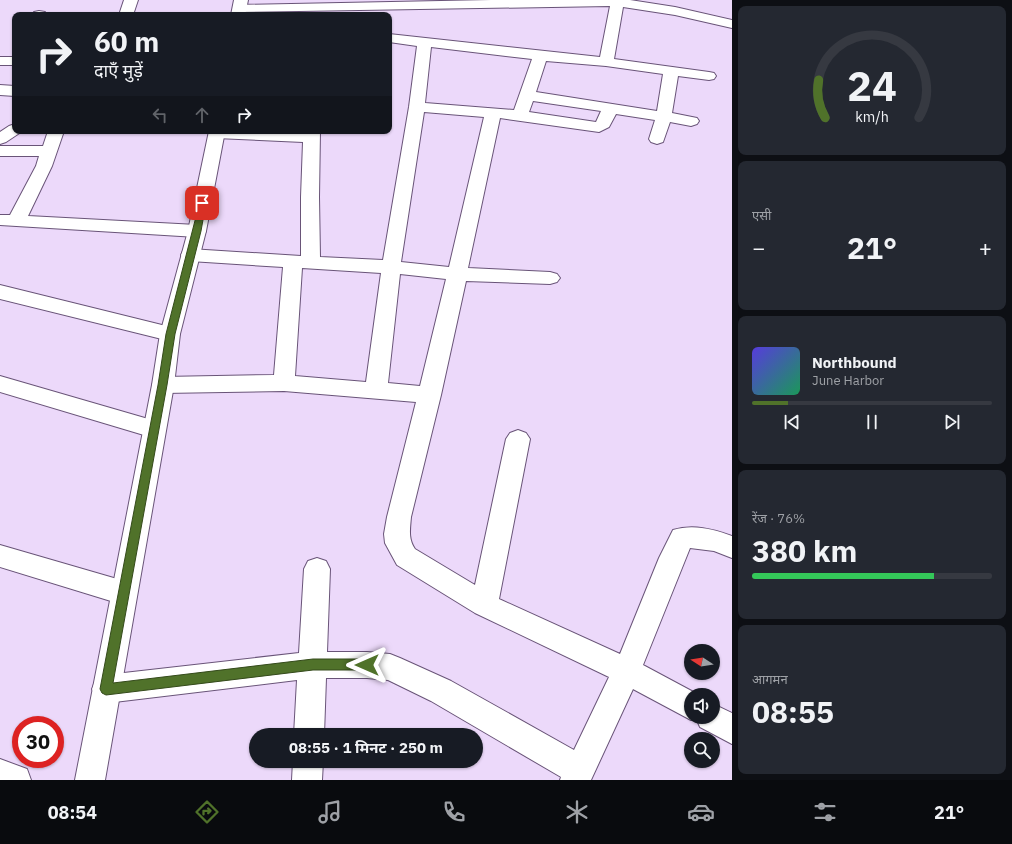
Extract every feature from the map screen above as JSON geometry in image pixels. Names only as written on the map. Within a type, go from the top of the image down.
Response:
[{"type":"main road","points":[[127,12],[131,0]]},
{"type":"main road","points":[[606,62],[618,1]]},
{"type":"main road","points":[[240,8],[432,3],[618,1],[677,5],[732,24]]},
{"type":"main road","points":[[392,38],[540,56],[606,62],[709,76]]},
{"type":"main road","points":[[376,391],[391,267],[417,108],[425,42]]},
{"type":"main road","points":[[520,115],[540,56]]},
{"type":"main road","points":[[657,138],[664,117],[671,71]]},
{"type":"main road","points":[[0,90],[12,91]]},
{"type":"main road","points":[[527,95],[691,121]]},
{"type":"main road","points":[[417,108],[493,112],[599,127],[606,121],[610,108]]},
{"type":"main road","points":[[493,112],[430,395],[399,518],[397,545],[406,557],[484,606],[627,671],[684,702]]},
{"type":"main road","points":[[0,139],[12,131]]},
{"type":"main road","points":[[55,134],[50,151],[8,221],[197,231]]},
{"type":"main road","points":[[90,780],[163,385],[170,334],[197,231],[217,134]]},
{"type":"main road","points":[[284,383],[310,197],[312,134]]},
{"type":"main road","points":[[0,151],[50,151]]},
{"type":"main road","points":[[190,255],[391,267],[458,274],[550,278]]},
{"type":"main road","points":[[0,292],[170,334]]},
{"type":"main road","points":[[163,385],[284,383],[430,395]]},
{"type":"main road","points":[[0,384],[154,429]]},
{"type":"main road","points":[[484,606],[518,439]]},
{"type":"main road","points":[[106,689],[313,665],[367,665],[390,667],[441,691],[577,775],[627,671],[672,558],[682,538],[702,537],[718,541],[732,547]]},
{"type":"main road","points":[[0,556],[124,593]]},
{"type":"main road","points":[[309,728],[317,569]]},
{"type":"main road","points":[[720,722],[732,729]]},
{"type":"main road","points":[[307,780],[308,768]]},
{"type":"main road","points":[[0,774],[16,780]]},
{"type":"route","points":[[202,203],[197,231],[170,334],[163,385],[106,689],[313,665],[367,665]]}]
